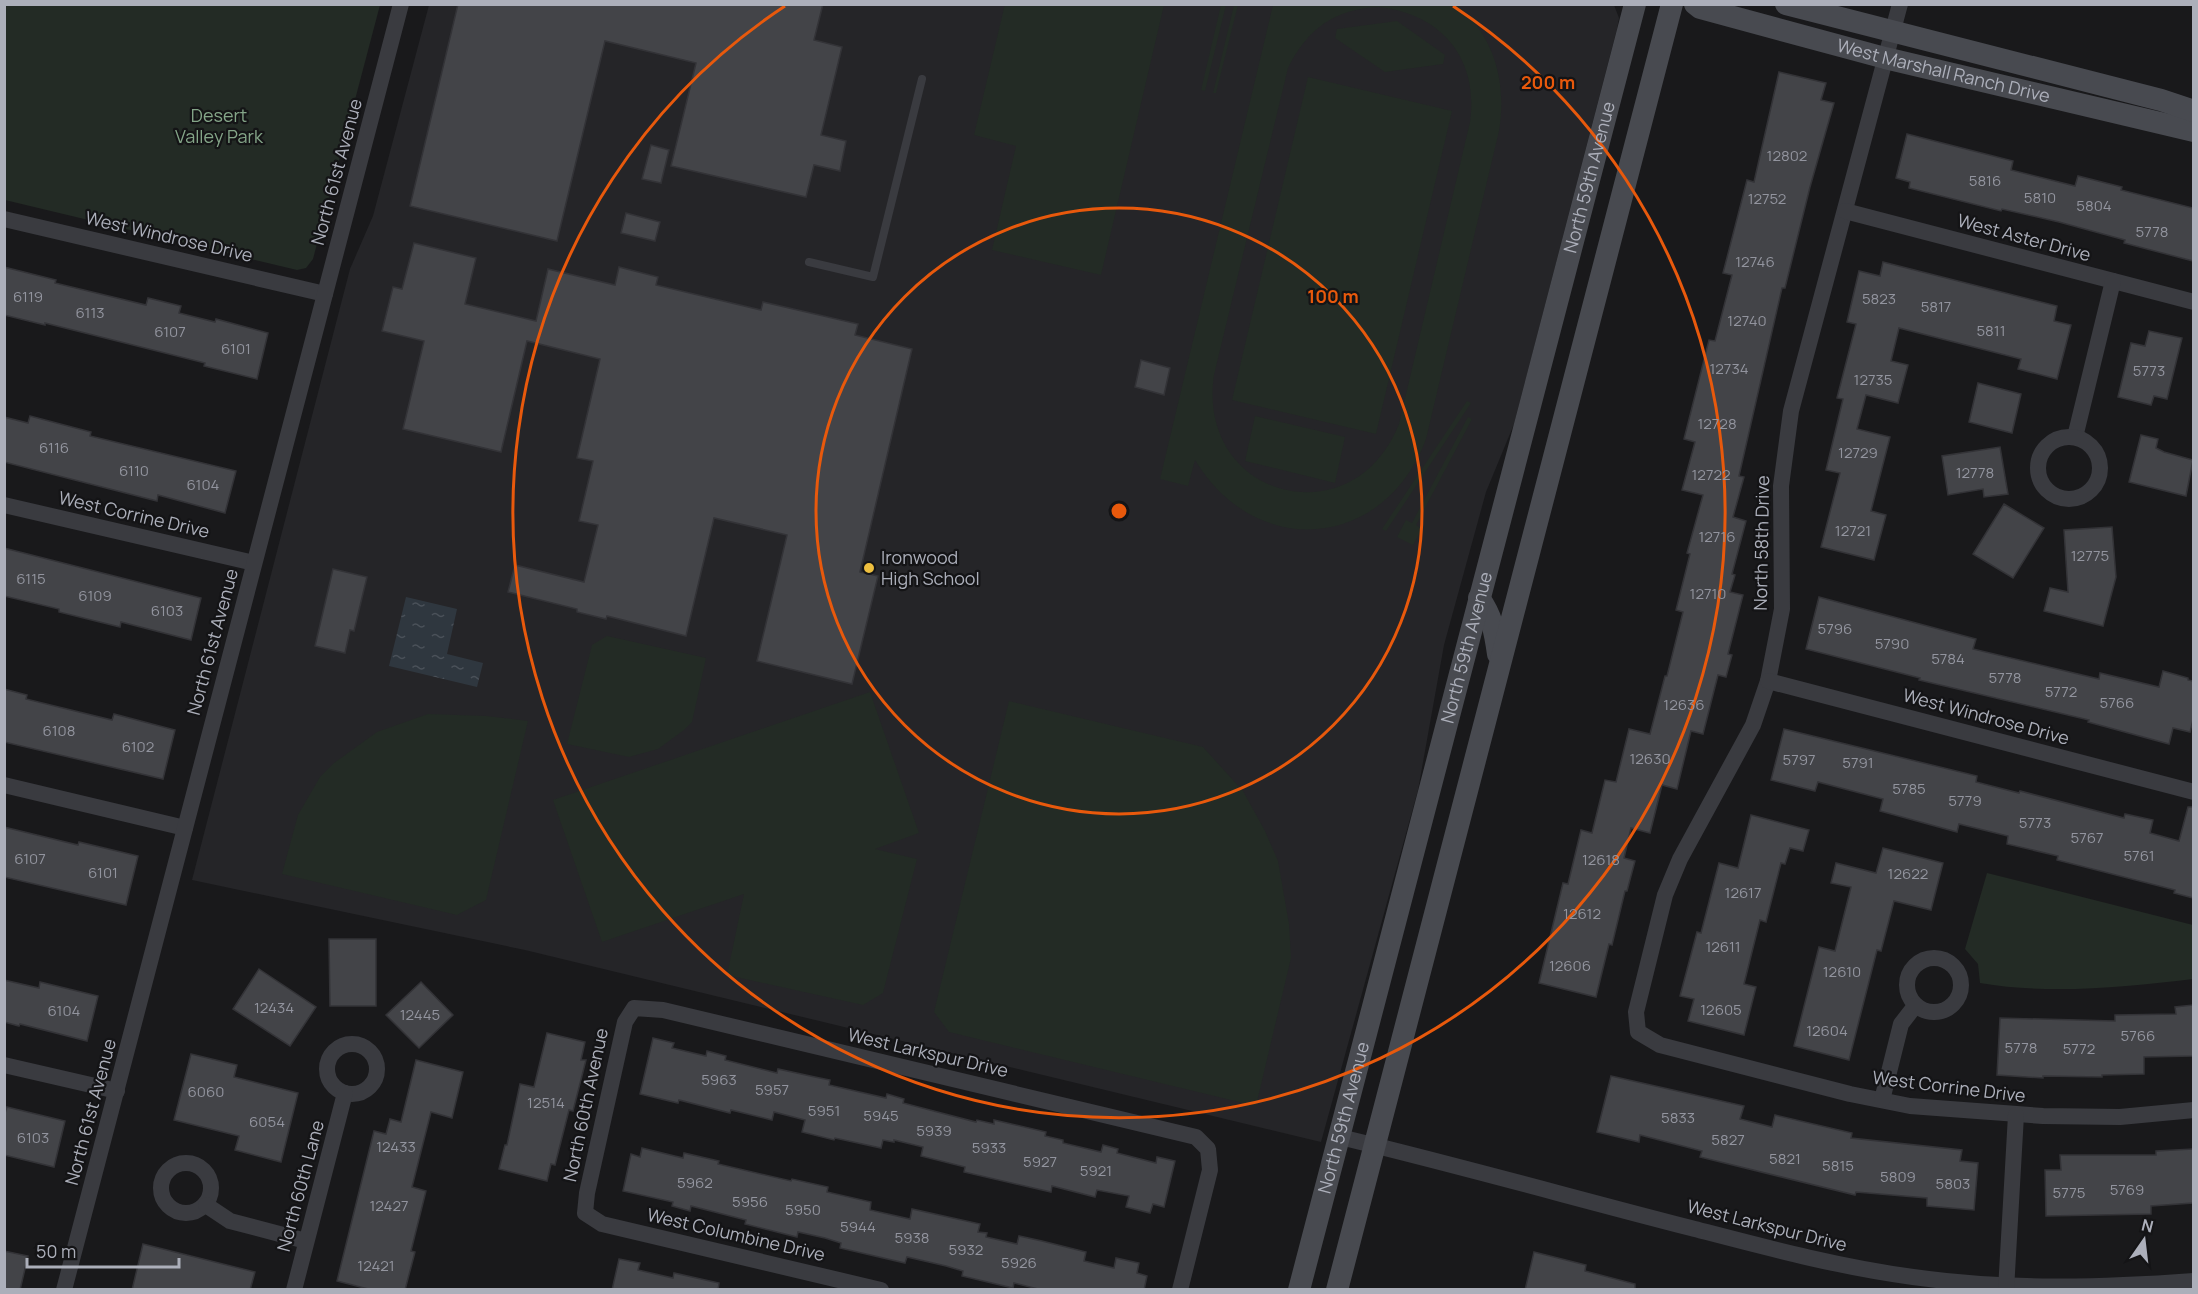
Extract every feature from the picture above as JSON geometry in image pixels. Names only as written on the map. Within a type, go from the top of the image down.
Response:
[{"type":"main road","name":"North 59th Avenue","points":[[1299,1290],[1635,4]]},
{"type":"main road","name":"North 59th Avenue","points":[[1337,1290],[1672,4]]},
{"type":"main road","name":"West Marshall Ranch Drive","points":[[1695,4],[1700,8],[1885,58],[2193,131]]},
{"type":"main road","name":"West Marshall Ranch Drive","points":[[1786,4],[2161,100],[2193,111]]},
{"type":"main road","points":[[1479,598],[1488,610],[1495,628],[1499,667]]},
{"type":"street","name":"North 61st Avenue","points":[[64,1290],[401,4]]},
{"type":"street","name":"North 58th Drive","points":[[1638,1032],[1636,1012],[1665,895],[1680,860],[1753,725],[1768,681],[1782,609],[1781,486],[1791,411],[1900,4]]},
{"type":"street","name":"West Aster Drive","points":[[1845,211],[2193,302]]},
{"type":"street","name":"West Windrose Drive","points":[[4,219],[325,294]]},
{"type":"street","points":[[2075,437],[2113,281]]},
{"type":"street","name":"West Corrine Drive","points":[[4,505],[254,563]]},
{"type":"street","name":"West Windrose Drive","points":[[1768,681],[2193,792]]},
{"type":"street","points":[[4,785],[185,828]]},
{"type":"street","points":[[1882,1100],[1901,1024],[1915,1006]]},
{"type":"street","name":"West Larkspur Drive","points":[[634,1008],[663,1010],[1196,1137],[1208,1149],[1210,1170],[1180,1290]]},
{"type":"street","name":"North 60th Avenue","points":[[585,1213],[587,1193],[625,1022],[634,1008]]},
{"type":"street","name":"West Corrine Drive","points":[[1638,1032],[1660,1045],[1850,1094],[1910,1106],[2016,1115],[2120,1117],[2193,1110]]},
{"type":"street","points":[[4,1065],[117,1091]]},
{"type":"street","name":"North 60th Lane","points":[[294,1290],[345,1094]]},
{"type":"street","points":[[2006,1287],[2016,1115]]},
{"type":"street","name":"West Larkspur Drive","points":[[1340,1137],[1790,1253],[1913,1277],[2006,1287],[2136,1286],[2193,1281]]},
{"type":"street","points":[[206,1205],[230,1221],[306,1240]]},
{"type":"street","name":"West Columbine Drive","points":[[585,1213],[602,1224],[881,1290]]},
{"type":"lane","points":[[808,262],[873,278],[922,79]]},
{"type":"shaded area","name":"Ironwood High School","points":[[429,5],[1614,5],[1619,18],[1617,29],[1514,424],[1486,492],[1444,645],[1418,790],[1321,1142],[525,950],[192,880],[350,269],[373,216]]},
{"type":"green space","name":"Desert Valley Park","points":[[5,4],[380,5],[313,259],[306,268],[297,270],[5,200]]},
{"type":"green space","points":[[1005,4],[1164,5],[1101,275],[992,250],[1016,146],[974,135]]},
{"type":"green space","points":[[1221,5],[1226,5],[1205,91],[1201,90]]},
{"type":"green space","points":[[1234,5],[1238,5],[1216,93],[1213,93]]},
{"type":"green space","points":[[1273,5],[1456,5],[1469,17],[1489,46],[1499,78],[1501,113],[1499,131],[1426,439],[1407,476],[1381,503],[1351,521],[1318,529],[1284,527],[1251,515],[1221,493],[1195,460],[1188,486],[1160,479]],"holes":[[[1379,7],[1401,11],[1421,19],[1438,30],[1452,44],[1462,60],[1471,99],[1470,122],[1399,424],[1377,460],[1348,483],[1316,492],[1282,489],[1252,475],[1229,451],[1215,417],[1214,375],[1288,68],[1304,42],[1324,23],[1349,12],[1363,9]]]},
{"type":"green space","points":[[1397,21],[1445,55],[1443,64],[1385,72],[1335,38],[1337,29]]},
{"type":"green space","points":[[1308,77],[1452,111],[1376,434],[1232,400]]},
{"type":"green space","points":[[1467,401],[1471,403],[1386,531],[1382,529]]},
{"type":"green space","points":[[1255,416],[1345,437],[1335,483],[1245,461]]},
{"type":"green space","points":[[1468,417],[1472,419],[1416,525],[1422,529],[1413,545],[1397,537],[1406,520],[1412,523]]},
{"type":"green space","points":[[607,636],[706,658],[692,722],[658,749],[629,757],[567,744],[592,645]]},
{"type":"green space","points":[[870,692],[919,833],[875,849],[917,859],[883,993],[863,1005],[727,975],[744,894],[602,942],[553,800]]},
{"type":"green space","points":[[1009,701],[1203,747],[1243,791],[1278,861],[1289,924],[1291,958],[1256,1106],[949,1032],[934,1012]]},
{"type":"green space","points":[[428,714],[486,716],[528,721],[486,900],[457,915],[282,874],[298,815],[320,777],[334,763],[377,732]]},
{"type":"green space","points":[[1987,873],[2193,925],[2193,979],[2114,987],[2060,989],[2006,987],[1980,983],[1978,964],[1965,949]]},
{"type":"water","points":[[406,597],[457,609],[447,654],[483,663],[477,687],[389,666]]},
{"type":"building","points":[[458,4],[823,4],[814,40],[842,47],[821,135],[846,141],[840,171],[814,165],[806,197],[671,166],[696,63],[605,41],[557,241],[410,206]]},
{"type":"building","points":[[1779,72],[1826,83],[1821,100],[1834,103],[1785,288],[1782,288],[1739,476],[1744,477],[1733,517],[1746,521],[1732,574],[1735,575],[1730,592],[1743,595],[1728,654],[1732,655],[1726,677],[1718,675],[1703,734],[1691,731],[1677,789],[1662,785],[1650,833],[1631,828],[1624,858],[1635,861],[1612,945],[1609,944],[1596,997],[1539,983],[1563,883],[1568,884],[1581,830],[1592,833],[1605,780],[1616,782],[1629,729],[1650,734],[1665,676],[1667,676],[1683,612],[1676,610],[1690,554],[1687,553],[1703,495],[1682,490],[1695,442],[1684,439],[1709,340],[1715,341],[1732,275],[1723,273],[1747,180],[1754,182]]},
{"type":"building","points":[[1907,134],[2013,161],[2011,170],[2075,186],[2078,176],[2122,187],[2121,190],[2193,208],[2193,261],[2124,243],[2125,240],[2059,222],[2002,209],[2001,211],[1909,188],[1910,182],[1896,178]]},
{"type":"building","points":[[651,145],[669,150],[661,183],[642,179]]},
{"type":"building","points":[[626,213],[660,222],[655,241],[621,233]]},
{"type":"building","points":[[414,243],[476,258],[465,304],[536,321],[548,269],[615,285],[619,267],[658,277],[656,285],[761,310],[763,302],[858,324],[855,335],[912,349],[860,572],[878,576],[852,684],[757,661],[787,535],[714,518],[686,636],[607,616],[606,619],[577,612],[577,609],[508,592],[515,565],[584,582],[598,525],[579,521],[593,461],[577,458],[600,359],[527,341],[501,452],[403,429],[424,341],[382,331],[393,287],[402,289]]},
{"type":"building","points":[[1883,262],[2057,306],[2054,321],[2071,325],[2057,379],[2018,369],[2021,359],[1899,328],[1891,361],[1908,365],[1898,403],[1866,395],[1857,429],[1890,437],[1871,511],[1886,515],[1874,560],[1821,547],[1840,473],[1826,470],[1843,399],[1837,398],[1856,324],[1847,322],[1859,271],[1880,276]]},
{"type":"building","points":[[4,267],[56,280],[55,283],[146,305],[148,298],[181,306],[179,313],[215,322],[216,319],[268,333],[257,379],[204,366],[205,363],[4,315]]},
{"type":"building","points":[[2149,331],[2182,338],[2167,399],[2154,396],[2151,405],[2118,397],[2131,343],[2145,346]]},
{"type":"building","points":[[1141,360],[1170,368],[1164,395],[1135,387]]},
{"type":"building","points":[[1978,383],[2021,394],[2012,433],[1969,422]]},
{"type":"building","points":[[30,416],[91,432],[90,436],[236,471],[225,513],[158,495],[157,501],[4,462],[4,417],[28,423]]},
{"type":"building","points":[[2141,435],[2158,439],[2156,448],[2164,452],[2193,460],[2186,496],[2129,482]]},
{"type":"building","points":[[2000,447],[2008,494],[1984,497],[1983,489],[1948,495],[1942,456]]},
{"type":"building","points":[[2004,504],[2044,528],[2013,578],[1973,554]]},
{"type":"building","points":[[2112,527],[2116,577],[2103,626],[2044,611],[2050,588],[2068,592],[2064,530]]},
{"type":"building","points":[[4,548],[201,598],[191,640],[121,622],[120,627],[4,596]]},
{"type":"building","points":[[333,569],[367,577],[354,631],[350,630],[345,653],[315,646]]},
{"type":"building","points":[[1819,597],[1976,639],[1973,649],[2099,679],[2100,673],[2159,687],[2163,671],[2188,678],[2193,681],[2193,720],[2190,732],[2173,728],[2169,744],[2088,722],[2089,720],[1919,680],[1920,678],[1806,649]]},
{"type":"building","points":[[4,689],[27,695],[26,699],[112,720],[114,714],[175,730],[163,779],[4,742]]},
{"type":"building","points":[[1784,729],[1977,776],[1976,782],[2019,793],[2020,791],[2124,818],[2125,814],[2153,820],[2150,833],[2179,841],[2188,807],[2193,807],[2193,898],[2174,893],[2175,890],[2057,860],[2058,856],[2007,844],[2008,836],[1959,824],[1957,832],[1880,811],[1883,799],[1818,782],[1815,791],[1771,780]]},
{"type":"building","points":[[1751,815],[1809,830],[1803,851],[1790,848],[1785,864],[1781,863],[1766,922],[1760,920],[1744,984],[1756,987],[1744,1035],[1688,1021],[1694,999],[1680,996],[1697,932],[1701,933],[1719,863],[1738,868]]},
{"type":"building","points":[[4,827],[78,845],[79,842],[138,856],[126,905],[4,877]]},
{"type":"building","points":[[1883,848],[1943,863],[1931,910],[1894,901],[1881,951],[1877,950],[1849,1060],[1794,1046],[1819,947],[1835,951],[1851,887],[1831,883],[1836,863],[1876,873]]},
{"type":"building","points":[[329,939],[376,939],[376,1006],[330,1006]]},
{"type":"building","points":[[259,969],[316,1007],[290,1046],[233,1009]]},
{"type":"building","points":[[4,980],[39,988],[40,982],[98,996],[87,1041],[4,1022]]},
{"type":"building","points":[[421,982],[453,1015],[419,1048],[386,1015]]},
{"type":"building","points":[[2193,1005],[2193,1056],[2144,1057],[2144,1074],[2102,1075],[2102,1077],[2043,1076],[2043,1078],[1997,1075],[2000,1018],[2115,1021],[2115,1015],[2176,1014],[2175,1007]]},
{"type":"building","points":[[547,1033],[585,1042],[581,1060],[586,1060],[573,1111],[569,1110],[555,1165],[551,1164],[547,1181],[499,1169],[505,1145],[507,1145],[520,1084],[534,1087]]},
{"type":"building","points":[[653,1038],[674,1043],[672,1048],[706,1056],[707,1051],[726,1056],[725,1060],[777,1073],[778,1069],[830,1080],[829,1085],[886,1098],[887,1094],[904,1099],[903,1103],[976,1122],[977,1120],[994,1124],[994,1120],[1046,1132],[1045,1136],[1063,1140],[1063,1143],[1101,1152],[1103,1145],[1118,1149],[1117,1153],[1156,1163],[1157,1157],[1175,1161],[1164,1207],[1153,1204],[1150,1213],[1126,1207],[1129,1196],[1097,1190],[1095,1197],[1052,1186],[1051,1192],[964,1172],[965,1167],[921,1156],[923,1147],[894,1140],[894,1142],[883,1140],[881,1148],[835,1138],[834,1140],[802,1132],[805,1120],[774,1112],[772,1120],[731,1110],[730,1113],[679,1100],[678,1103],[640,1094]]},
{"type":"building","points":[[191,1054],[237,1065],[234,1077],[298,1093],[281,1162],[235,1150],[239,1136],[174,1120]]},
{"type":"building","points":[[416,1060],[463,1072],[452,1118],[431,1112],[412,1187],[426,1191],[411,1251],[415,1252],[405,1290],[372,1290],[337,1281],[374,1131],[386,1134],[390,1119],[401,1122]]},
{"type":"building","points":[[1611,1076],[1744,1106],[1740,1119],[1772,1127],[1775,1115],[1852,1133],[1851,1138],[1962,1150],[1960,1161],[1978,1163],[1974,1210],[1927,1206],[1927,1198],[1856,1192],[1855,1195],[1700,1157],[1702,1151],[1640,1135],[1639,1142],[1597,1132]]},
{"type":"building","points":[[7,1107],[65,1121],[54,1167],[4,1155],[4,1116]]},
{"type":"building","points":[[642,1148],[683,1158],[684,1153],[719,1161],[718,1164],[828,1187],[827,1192],[871,1202],[870,1210],[910,1219],[912,1209],[980,1224],[978,1232],[987,1233],[986,1237],[1017,1244],[1019,1236],[1042,1241],[1086,1252],[1084,1261],[1114,1268],[1116,1258],[1139,1263],[1137,1273],[1147,1276],[1144,1290],[1042,1290],[1014,1283],[1013,1288],[962,1276],[963,1271],[946,1266],[907,1257],[905,1263],[840,1248],[841,1243],[825,1238],[798,1232],[797,1237],[745,1224],[746,1220],[691,1206],[690,1211],[672,1206],[673,1202],[623,1191],[631,1154],[640,1157]]},
{"type":"building","points":[[2193,1149],[2193,1203],[2151,1206],[2151,1214],[2046,1216],[2045,1170],[2061,1170],[2060,1155],[2156,1155],[2156,1151]]},
{"type":"building","points":[[143,1244],[255,1272],[250,1290],[132,1290]]},
{"type":"building","points":[[4,1251],[28,1256],[20,1290],[4,1290]]},
{"type":"building","points":[[1534,1252],[1586,1265],[1585,1271],[1635,1284],[1635,1290],[1525,1290]]},
{"type":"building","points":[[619,1259],[640,1263],[638,1270],[673,1278],[674,1273],[719,1283],[718,1290],[612,1290]]},
{"type":"place","name":"Ironwood High School","points":[[869,568]]}]
